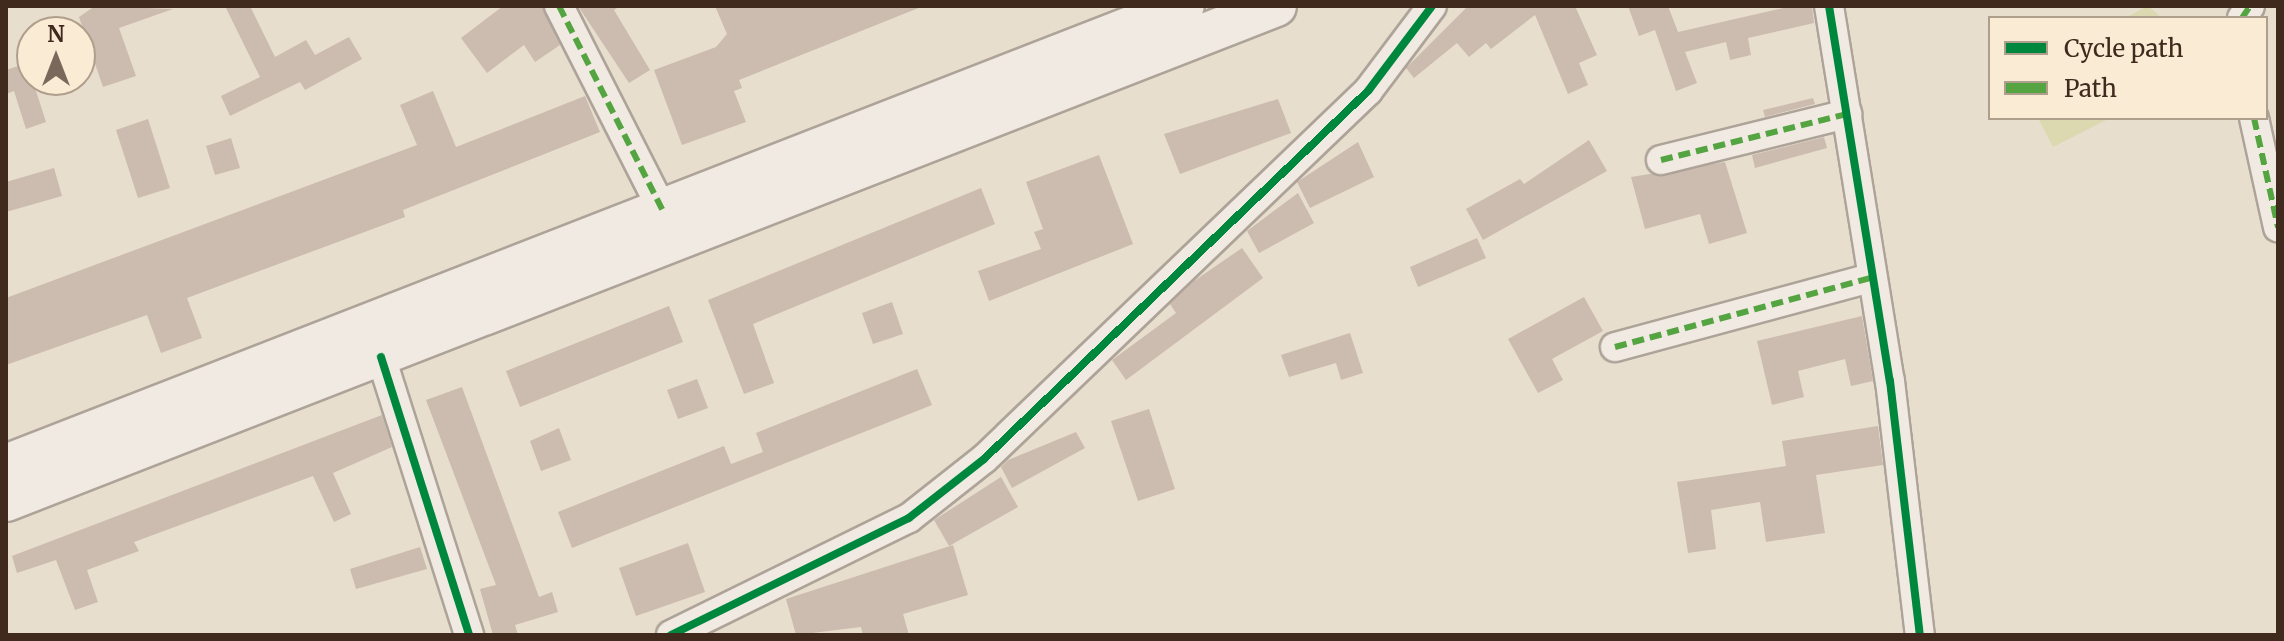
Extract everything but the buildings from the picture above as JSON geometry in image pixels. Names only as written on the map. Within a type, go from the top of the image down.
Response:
[{"type":"main road","points":[[6,465],[1184,6]]},
{"type":"main road","points":[[6,501],[1276,6]]},
{"type":"street","points":[[559,6],[663,211]]},
{"type":"street","points":[[671,635],[909,518],[984,459],[1368,91],[1432,6]]},
{"type":"street","points":[[1829,6],[1870,278],[1890,381],[1920,635]]},
{"type":"street","points":[[1661,160],[1847,114]]},
{"type":"street","points":[[2254,120],[2278,227]]},
{"type":"street","points":[[1615,347],[1870,278]]},
{"type":"street","points":[[381,357],[469,635]]},
{"type":"shaded area","points":[[2148,6],[2160,16],[2129,16]]},
{"type":"shaded area","points":[[2039,120],[2106,120],[2053,147]]},
{"type":"marked path","points":[[559,6],[663,211]]},
{"type":"marked path","points":[[2243,16],[2250,6]]},
{"type":"marked path","points":[[1661,160],[1847,114]]},
{"type":"marked path","points":[[2254,120],[2278,227]]},
{"type":"marked path","points":[[1615,347],[1870,278]]},
{"type":"cycle path","points":[[671,635],[909,518],[984,459],[1368,91],[1432,6]]},
{"type":"cycle path","points":[[1829,6],[1890,381],[1920,635]]},
{"type":"cycle path","points":[[381,357],[469,635]]}]
